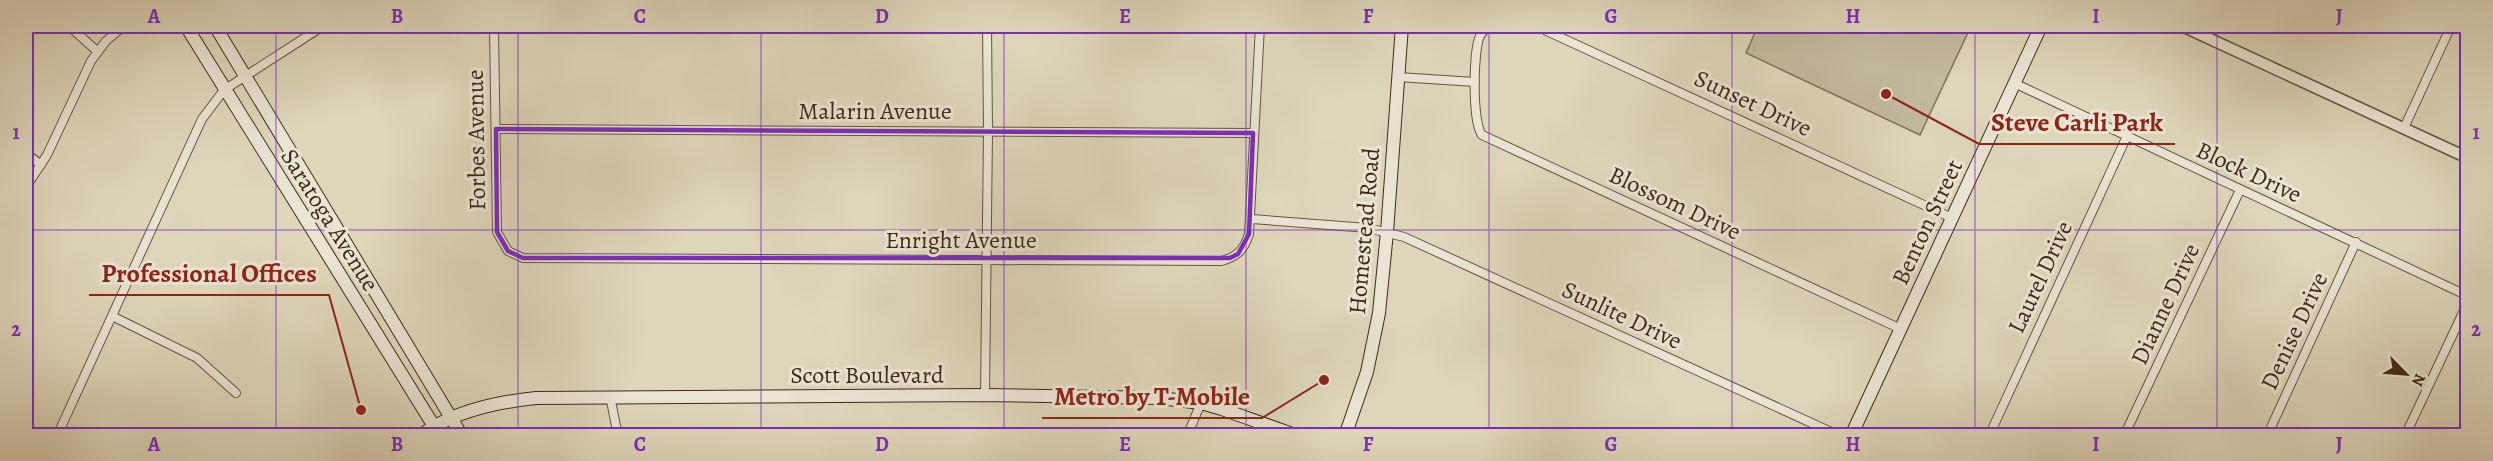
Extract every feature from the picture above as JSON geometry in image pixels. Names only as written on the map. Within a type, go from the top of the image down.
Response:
[{"type":"main road","name":"Saratoga Avenue","points":[[186,26],[437,430]]},
{"type":"main road","name":"Saratoga Avenue","points":[[215,26],[462,435]]},
{"type":"main road","name":"Homestead Road","points":[[1345,435],[1367,372],[1375,339],[1388,232],[1402,26]]},
{"type":"main road","name":"Benton Street","points":[[1851,435],[2041,26]]},
{"type":"main road","name":"Scott Boulevard","points":[[420,435],[437,430],[451,418],[506,401],[610,396],[985,395],[1160,398],[1201,403],[1271,424],[1298,435]]},
{"type":"street","points":[[69,26],[98,52]]},
{"type":"street","points":[[26,187],[41,165],[98,52],[124,26]]},
{"type":"street","points":[[57,435],[202,119],[224,90],[323,26]]},
{"type":"street","name":"Forbes Avenue","points":[[495,26],[497,232],[508,251]]},
{"type":"street","points":[[985,395],[987,26]]},
{"type":"street","name":"Enright Avenue","points":[[508,251],[523,258],[1221,261],[1238,254],[1246,245],[1252,219],[1253,132],[1260,26]]},
{"type":"street","points":[[1398,77],[1475,82],[1480,35],[1490,26]]},
{"type":"street","name":"Sunset Drive","points":[[1536,26],[1952,218]]},
{"type":"street","points":[[2183,26],[2468,158]]},
{"type":"street","points":[[2404,128],[2451,26]]},
{"type":"street","name":"Blossom Drive","points":[[1475,82],[1475,121],[1482,135],[1490,140],[1901,329]]},
{"type":"street","name":"Block Drive","points":[[2014,83],[2468,296]]},
{"type":"street","name":"Malarin Avenue","points":[[496,129],[1253,132]]},
{"type":"street","name":"Laurel Drive","points":[[1989,435],[2127,136]]},
{"type":"street","points":[[26,153],[41,165]]},
{"type":"street","name":"Dianne Drive","points":[[2124,435],[2240,190]]},
{"type":"street","points":[[1252,219],[1388,232]]},
{"type":"street","name":"Sunlite Drive","points":[[1388,232],[1419,243],[1840,435]]},
{"type":"street","name":"Denise Drive","points":[[2267,435],[2356,243]]},
{"type":"street","points":[[2405,435],[2468,302]]},
{"type":"street","points":[[112,316],[196,358],[236,393]]},
{"type":"street","points":[[610,396],[618,435]]},
{"type":"street","points":[[1188,435],[1201,403]]},
{"type":"highlighted area","points":[[496,129],[1253,133],[1249,234],[1238,254],[1230,258],[523,258],[508,251],[497,232]]},
{"type":"shaded area","points":[[1758,26],[1971,26],[1920,135],[1746,53]]},
{"type":"place","name":"Steve Carli Park","points":[[1886,94]]},
{"type":"place","name":"Metro by T-Mobile","points":[[1324,380]]},
{"type":"place","name":"Professional Offices","points":[[361,410]]}]
